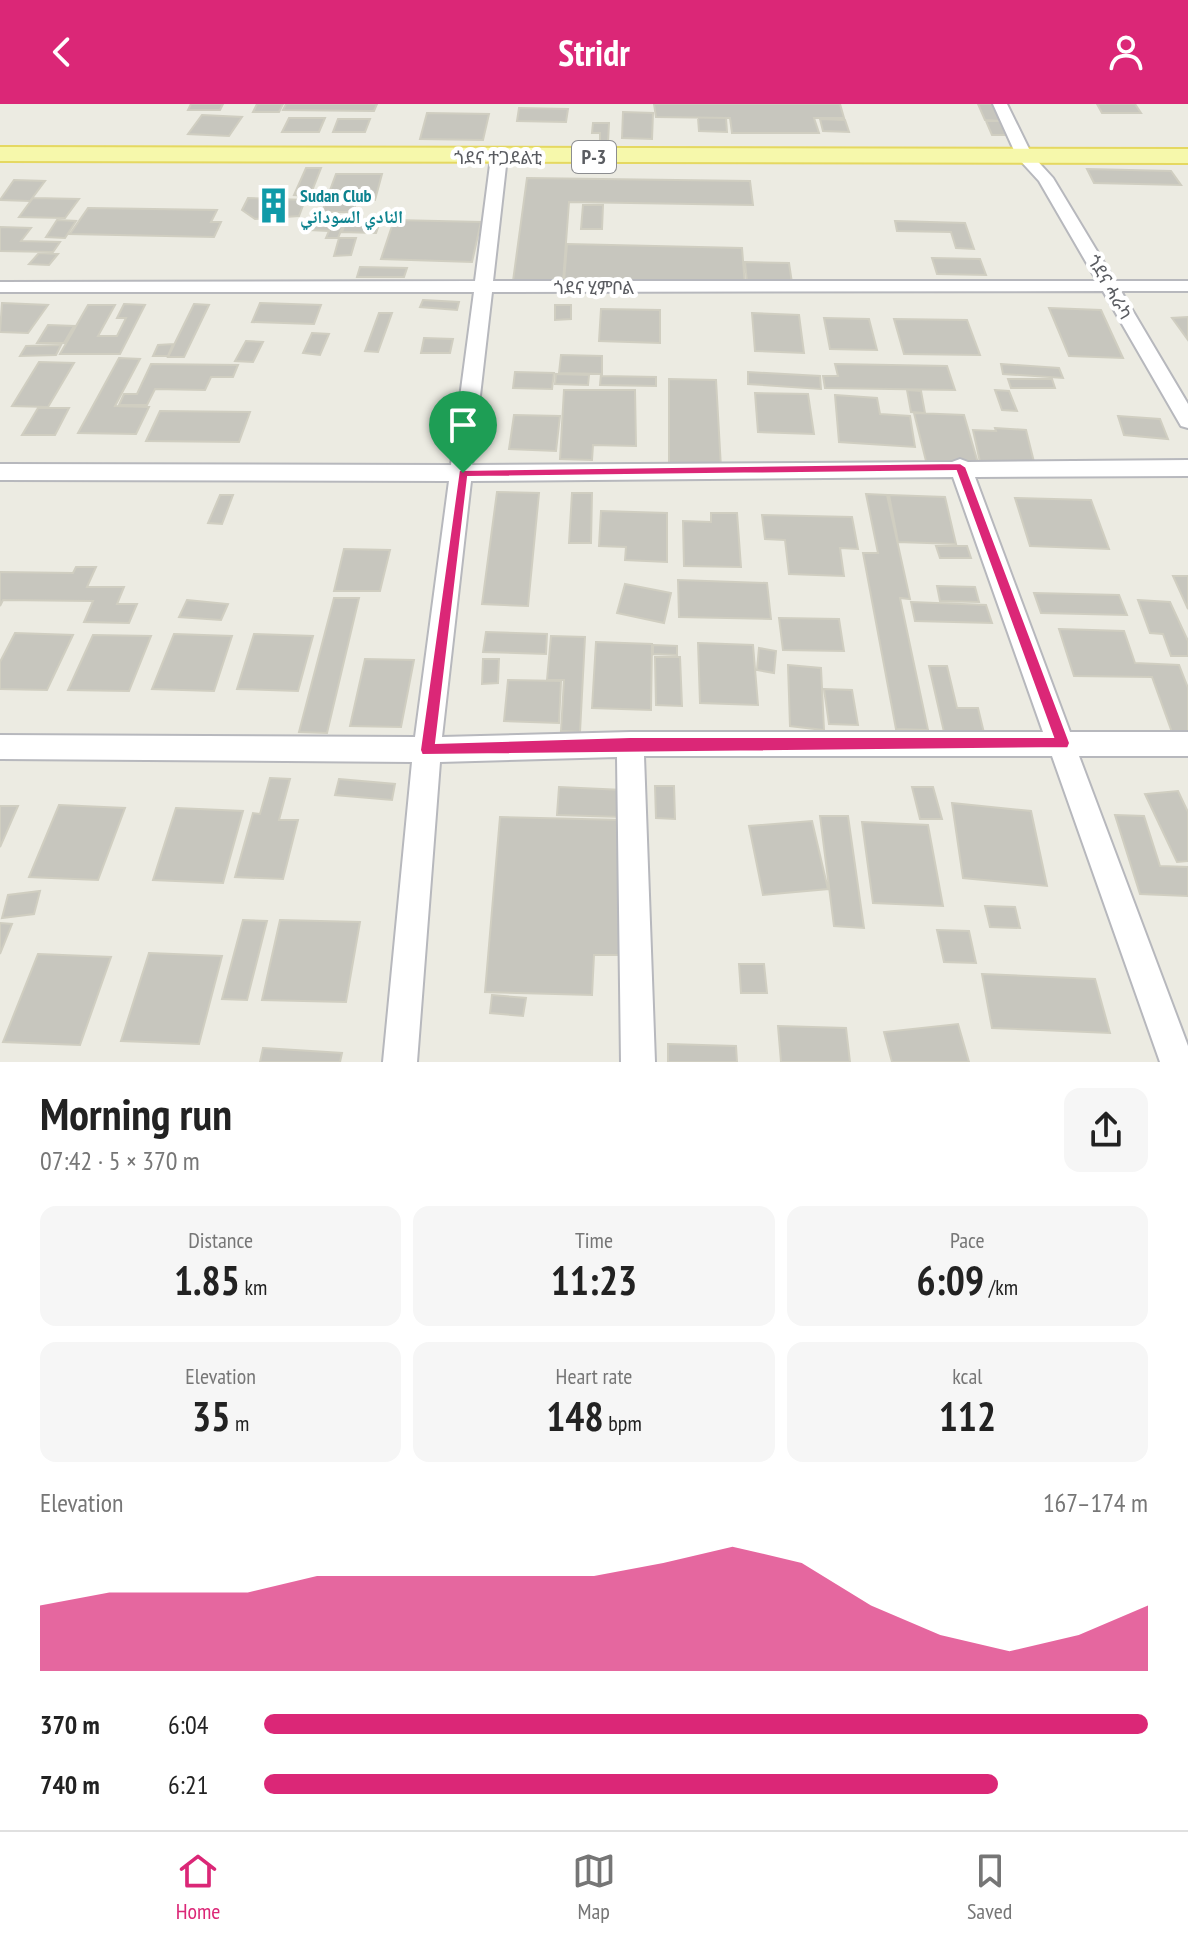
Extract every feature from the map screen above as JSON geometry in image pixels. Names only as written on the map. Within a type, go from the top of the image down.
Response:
[{"type":"main road","name":"ጎደና ተጋደልቲ","points":[[2,156],[1188,156]]},
{"type":"street","name":"ጎደና ሓራካ","points":[[1000,104],[1025,157],[1045,178],[1188,421]]},
{"type":"street","points":[[400,1062],[427,750],[499,157]]},
{"type":"street","name":"ጎደና ሂምቦል","points":[[0,287],[1188,286]]},
{"type":"street","points":[[960,467],[1177,1062]]},
{"type":"street","points":[[0,472],[463,473],[960,467],[1188,468]]},
{"type":"street","points":[[0,747],[427,750],[630,744],[1188,744]]},
{"type":"street","points":[[630,744],[638,1062]]},
{"type":"building","points":[[191,104],[223,104],[220,110],[188,110]]},
{"type":"building","points":[[257,104],[283,104],[279,112],[253,112]]},
{"type":"building","points":[[286,104],[377,104],[374,111],[283,110]]},
{"type":"building","points":[[654,104],[840,104],[844,118],[814,118],[819,133],[732,133],[730,118],[656,117]]},
{"type":"building","points":[[978,104],[994,104],[1001,121],[985,120]]},
{"type":"building","points":[[1097,104],[1135,104],[1141,113],[1102,113]]},
{"type":"building","points":[[519,108],[568,109],[566,122],[517,121]]},
{"type":"building","points":[[623,112],[653,113],[652,139],[622,138]]},
{"type":"building","points":[[427,113],[489,114],[483,140],[420,139]]},
{"type":"building","points":[[202,115],[242,117],[229,136],[188,134]]},
{"type":"building","points":[[289,118],[325,118],[319,132],[282,132]]},
{"type":"building","points":[[698,118],[726,118],[727,132],[699,131]]},
{"type":"building","points":[[338,119],[370,119],[365,132],[333,132]]},
{"type":"building","points":[[820,119],[845,120],[849,132],[823,131]]},
{"type":"building","points":[[986,121],[1000,121],[1006,135],[992,135]]},
{"type":"building","points":[[593,123],[609,123],[608,142],[600,142],[600,133],[592,133]]},
{"type":"building","points":[[306,168],[321,168],[310,196],[294,195]]},
{"type":"building","points":[[1087,169],[1171,171],[1181,185],[1094,183]]},
{"type":"building","points":[[336,174],[382,174],[375,200],[357,200],[353,212],[322,212]]},
{"type":"building","points":[[527,178],[750,181],[753,205],[569,202],[563,282],[513,281]]},
{"type":"building","points":[[14,180],[45,181],[30,201],[0,200]]},
{"type":"building","points":[[33,198],[79,199],[65,218],[19,217]]},
{"type":"building","name":"Sudan Club النادي السوداني","points":[[248,198],[305,200],[299,216],[255,219],[242,210]]},
{"type":"building","points":[[583,205],[603,205],[602,229],[581,229]]},
{"type":"building","points":[[88,208],[217,210],[211,222],[221,222],[214,237],[70,234]]},
{"type":"building","points":[[57,220],[76,221],[65,238],[46,237]]},
{"type":"building","points":[[314,220],[345,221],[338,238],[326,238],[329,231],[310,230]]},
{"type":"building","points":[[394,220],[481,222],[472,262],[381,259]]},
{"type":"building","points":[[346,221],[380,222],[376,233],[342,232]]},
{"type":"building","points":[[895,221],[965,223],[974,249],[956,248],[951,232],[897,231]]},
{"type":"building","points":[[0,227],[31,228],[21,241],[60,242],[53,252],[0,251]]},
{"type":"building","points":[[339,238],[356,238],[351,255],[334,256]]},
{"type":"building","points":[[567,244],[742,248],[745,286],[564,281]]},
{"type":"building","points":[[39,253],[58,254],[49,265],[29,264]]},
{"type":"building","points":[[932,258],[980,259],[986,275],[937,274]]},
{"type":"building","points":[[745,262],[789,263],[792,283],[747,282]]},
{"type":"building","points":[[360,267],[407,268],[404,277],[357,277]]},
{"type":"building","points":[[423,300],[459,302],[457,310],[420,307]]},
{"type":"building","points":[[2,303],[48,305],[28,333],[0,332]]},
{"type":"building","points":[[260,303],[321,305],[314,324],[252,322]]},
{"type":"building","points":[[124,304],[145,305],[120,354],[60,354],[88,305],[115,305],[98,336],[117,336],[126,318],[117,318]]},
{"type":"building","points":[[194,304],[209,305],[184,357],[168,357]]},
{"type":"building","points":[[555,305],[571,305],[571,319],[555,320]]},
{"type":"building","points":[[1049,308],[1101,310],[1123,358],[1069,356]]},
{"type":"building","points":[[601,309],[660,310],[660,343],[599,341]]},
{"type":"building","points":[[379,313],[392,313],[378,352],[365,351]]},
{"type":"building","points":[[752,313],[799,315],[804,353],[755,351]]},
{"type":"building","points":[[1188,317],[1188,340],[1172,318]]},
{"type":"building","points":[[824,318],[869,319],[877,350],[830,349]]},
{"type":"building","points":[[894,319],[967,320],[980,355],[904,354]]},
{"type":"building","points":[[48,325],[74,326],[64,343],[37,343]]},
{"type":"building","points":[[312,333],[329,334],[320,355],[303,353]]},
{"type":"building","points":[[424,338],[453,339],[450,353],[421,353]]},
{"type":"building","points":[[246,341],[263,342],[253,362],[235,361]]},
{"type":"building","points":[[173,344],[168,356],[153,356],[158,345]]},
{"type":"building","points":[[61,345],[56,355],[20,356],[26,346]]},
{"type":"building","points":[[561,355],[602,356],[602,376],[656,377],[656,386],[600,385],[601,374],[559,373]]},
{"type":"building","points":[[119,358],[140,359],[115,406],[149,407],[136,434],[78,433]]},
{"type":"building","points":[[39,362],[74,363],[48,407],[12,406]]},
{"type":"building","points":[[151,364],[238,365],[233,377],[211,377],[205,390],[155,389],[147,405],[119,405],[124,394],[137,394]]},
{"type":"building","points":[[835,364],[947,366],[955,390],[825,388],[823,376],[838,376]]},
{"type":"building","points":[[1001,364],[1059,368],[1063,378],[1003,374]]},
{"type":"building","points":[[515,372],[554,373],[552,389],[513,388]]},
{"type":"building","points":[[748,372],[820,376],[821,389],[748,384]]},
{"type":"building","points":[[556,374],[589,375],[588,385],[555,384]]},
{"type":"building","points":[[669,379],[716,380],[721,468],[669,466]]},
{"type":"building","points":[[1008,379],[1052,379],[1055,388],[1011,388]]},
{"type":"building","points":[[564,390],[635,390],[636,446],[593,445],[592,460],[560,459]]},
{"type":"building","points":[[907,390],[921,391],[925,413],[911,412]]},
{"type":"building","points":[[995,390],[1009,391],[1017,411],[1002,410]]},
{"type":"building","points":[[755,393],[808,394],[814,434],[758,432]]},
{"type":"building","points":[[835,395],[877,398],[880,414],[910,416],[915,447],[839,442]]},
{"type":"building","points":[[38,408],[69,408],[55,435],[22,435]]},
{"type":"building","points":[[160,411],[250,412],[239,442],[146,441]]},
{"type":"building","points":[[914,413],[964,415],[978,463],[926,461]]},
{"type":"building","points":[[514,415],[560,416],[556,451],[509,449]]},
{"type":"building","points":[[1118,416],[1160,419],[1168,439],[1124,435]]},
{"type":"building","points":[[995,428],[1026,430],[1035,466],[980,462],[973,430],[996,431]]},
{"type":"building","points":[[497,492],[539,493],[528,606],[482,604]]},
{"type":"building","points":[[572,493],[592,493],[591,543],[569,543]]},
{"type":"building","points":[[866,494],[887,495],[910,599],[900,598],[928,730],[896,729],[863,553],[878,553]]},
{"type":"building","points":[[220,495],[233,495],[222,524],[208,523]]},
{"type":"building","points":[[889,495],[945,497],[956,544],[898,542]]},
{"type":"building","points":[[1015,498],[1091,500],[1109,549],[1030,546]]},
{"type":"building","points":[[601,511],[667,513],[667,562],[625,560],[626,547],[599,546]]},
{"type":"building","points":[[711,513],[737,513],[741,567],[684,566],[683,521],[711,522]]},
{"type":"building","points":[[762,515],[852,517],[858,549],[840,548],[844,576],[789,574],[785,540],[765,539]]},
{"type":"building","points":[[936,546],[967,546],[971,558],[940,558]]},
{"type":"building","points":[[344,549],[390,550],[380,591],[334,591]]},
{"type":"building","points":[[76,567],[96,567],[87,587],[124,587],[117,604],[137,604],[129,623],[84,622],[93,601],[3,600],[0,606],[0,572],[73,573]]},
{"type":"building","points":[[1173,576],[1188,576],[1188,609]]},
{"type":"building","points":[[678,580],[767,583],[771,619],[679,617]]},
{"type":"building","points":[[625,584],[671,593],[664,623],[617,613]]},
{"type":"building","points":[[937,586],[975,587],[979,602],[940,601]]},
{"type":"building","points":[[1034,593],[1119,595],[1127,615],[1041,613]]},
{"type":"building","points":[[334,598],[359,598],[327,733],[299,732]]},
{"type":"building","points":[[187,600],[228,604],[221,620],[179,617]]},
{"type":"building","points":[[1138,600],[1170,602],[1188,641],[1188,656],[1171,656],[1163,634],[1150,633]]},
{"type":"building","points":[[911,602],[986,605],[992,623],[915,621]]},
{"type":"building","points":[[779,618],[839,619],[844,651],[783,650]]},
{"type":"building","points":[[1059,629],[1124,631],[1135,663],[1179,665],[1188,688],[1188,735],[1173,735],[1152,677],[1074,676]]},
{"type":"building","points":[[486,632],[547,634],[546,654],[483,652]]},
{"type":"building","points":[[15,633],[73,635],[47,690],[0,689],[0,662]]},
{"type":"building","points":[[174,634],[232,636],[214,691],[152,689]]},
{"type":"building","points":[[254,634],[313,636],[298,691],[237,689]]},
{"type":"building","points":[[93,635],[151,636],[129,691],[68,690]]},
{"type":"building","points":[[551,636],[585,637],[580,732],[561,731],[564,680],[547,680]]},
{"type":"building","points":[[596,642],[652,644],[651,710],[592,708]]},
{"type":"building","points":[[698,643],[753,645],[758,705],[700,703]]},
{"type":"building","points":[[653,645],[677,646],[677,655],[653,654]]},
{"type":"building","points":[[759,648],[776,651],[774,673],[757,670]]},
{"type":"building","points":[[655,657],[680,657],[682,706],[656,705]]},
{"type":"building","points":[[365,659],[414,660],[401,727],[350,726]]},
{"type":"building","points":[[483,659],[499,659],[498,683],[482,684]]},
{"type":"building","points":[[788,665],[821,668],[824,730],[790,726]]},
{"type":"building","points":[[929,666],[947,666],[957,708],[978,708],[984,733],[944,732]]},
{"type":"building","points":[[508,680],[561,681],[559,723],[504,721]]},
{"type":"building","points":[[824,689],[852,690],[858,725],[829,724]]},
{"type":"building","points":[[270,778],[290,779],[279,820],[298,820],[283,879],[235,877],[253,813],[260,814]]},
{"type":"building","points":[[339,779],[395,784],[392,800],[335,795]]},
{"type":"building","points":[[655,786],[674,786],[675,819],[656,818]]},
{"type":"building","points":[[559,787],[623,790],[623,817],[557,815]]},
{"type":"building","points":[[912,787],[933,787],[942,819],[920,819]]},
{"type":"building","points":[[1178,791],[1188,812],[1188,861],[1177,862],[1145,794]]},
{"type":"building","points":[[952,803],[1031,811],[1047,886],[963,878]]},
{"type":"building","points":[[59,805],[125,808],[98,880],[29,877]]},
{"type":"building","points":[[0,806],[18,806],[0,847]]},
{"type":"building","points":[[176,808],[243,811],[223,883],[153,880]]},
{"type":"building","points":[[1115,815],[1144,816],[1160,866],[1188,867],[1188,896],[1140,894]]},
{"type":"building","points":[[820,816],[848,816],[864,928],[834,926]]},
{"type":"building","points":[[500,817],[622,820],[621,955],[594,955],[592,995],[485,992]]},
{"type":"building","points":[[812,821],[828,889],[763,895],[749,826]]},
{"type":"building","points":[[862,822],[928,825],[943,906],[873,903]]},
{"type":"building","points":[[40,891],[34,914],[2,918],[8,895]]},
{"type":"building","points":[[985,906],[1015,907],[1020,928],[990,927]]},
{"type":"building","points":[[243,920],[267,921],[247,1000],[222,999]]},
{"type":"building","points":[[280,920],[360,922],[346,1002],[262,1000]]},
{"type":"building","points":[[0,923],[12,924],[0,954]]},
{"type":"building","points":[[937,930],[969,931],[976,963],[944,962]]},
{"type":"building","points":[[149,953],[222,956],[199,1044],[121,1041]]},
{"type":"building","points":[[38,954],[111,957],[80,1045],[3,1042]]},
{"type":"building","points":[[739,964],[764,964],[767,993],[741,993]]},
{"type":"building","points":[[982,974],[1095,979],[1110,1033],[992,1028]]},
{"type":"building","points":[[492,995],[526,998],[523,1016],[490,1013]]},
{"type":"building","points":[[958,1024],[969,1062],[892,1062],[884,1032]]},
{"type":"building","points":[[778,1026],[846,1028],[850,1062],[781,1062]]},
{"type":"building","points":[[668,1044],[736,1046],[737,1062],[668,1062]]},
{"type":"building","points":[[263,1048],[342,1053],[340,1062],[260,1062]]},
{"type":"place","name":"Sudan Club النادي السوداني","points":[[274,205]]},
{"type":"route","points":[[960,467],[1063,743],[630,744],[427,750],[463,473],[960,467]]}]
